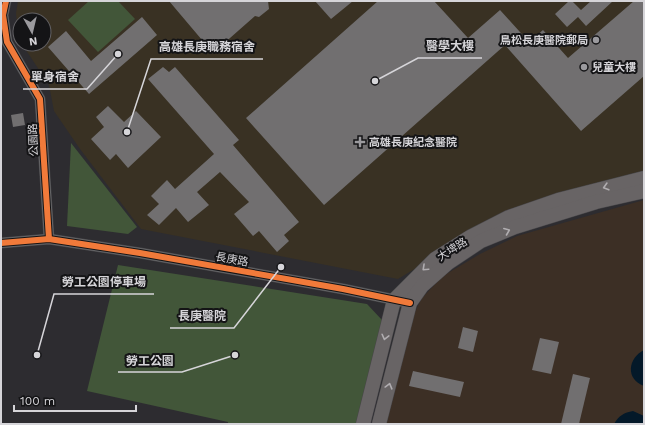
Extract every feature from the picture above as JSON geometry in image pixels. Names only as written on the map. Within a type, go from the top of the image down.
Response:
[{"type":"main road","name":"大埤路","points":[[394,300],[435,258],[509,217],[558,200],[644,178]]},
{"type":"main road","name":"大埤路","points":[[379,424],[410,304],[422,286],[448,263],[482,241],[516,227],[596,202],[644,191]]},
{"type":"main road","points":[[363,424],[394,300]]},
{"type":"street","name":"公園路","points":[[6,1],[3,15],[8,42],[40,99],[50,239]]},
{"type":"street","points":[[1,243],[50,239]]},
{"type":"street","name":"長庚路","points":[[50,239],[140,253],[343,289],[410,304]]},
{"type":"shaded area","name":"高雄長庚紀念醫院","points":[[18,1],[644,1],[644,171],[507,213],[398,279],[141,229],[80,149],[54,111],[49,85],[27,52],[52,52],[52,12],[16,12]]},
{"type":"shaded area","points":[[644,200],[644,424],[384,424],[410,321],[422,298],[443,276],[480,254],[517,236]]},
{"type":"green space","points":[[89,1],[118,1],[135,19],[98,52],[68,20]]},
{"type":"green space","points":[[71,143],[137,227],[128,234],[67,226]]},
{"type":"green space","points":[[118,265],[367,304],[382,320],[356,424],[228,424],[228,422],[87,391]]},
{"type":"water","points":[[644,350],[644,386],[634,379],[631,374],[631,368],[635,358]]},
{"type":"water","points":[[633,411],[644,416],[644,424],[614,424],[622,415]]},
{"type":"building","points":[[169,1],[268,1],[269,9],[259,17],[255,16],[213,53]]},
{"type":"building","points":[[315,1],[353,1],[331,19]]},
{"type":"building","points":[[378,1],[434,1],[468,38],[500,10],[529,42],[543,30],[568,58],[634,1],[644,1],[644,76],[581,131],[505,45],[324,205],[246,118]]},
{"type":"building","points":[[569,1],[572,1],[581,10],[591,1],[613,1],[586,26],[578,17],[567,27],[555,14]]},
{"type":"building","points":[[142,17],[157,35],[89,94],[52,52],[52,43],[66,31],[91,61]]},
{"type":"building","points":[[163,67],[169,72],[175,67],[239,140],[233,145],[299,222],[284,235],[289,241],[277,252],[259,231],[253,236],[234,214],[249,202],[220,172],[197,192],[209,205],[188,222],[176,208],[159,225],[147,215],[159,204],[151,196],[167,180],[175,189],[214,154],[148,79]]},
{"type":"building","points":[[108,106],[124,122],[136,111],[161,137],[128,168],[116,154],[110,160],[91,139],[104,127],[96,117]]},
{"type":"building","points":[[23,113],[25,125],[13,127],[11,115]]},
{"type":"building","points":[[463,327],[478,331],[473,352],[458,348]]},
{"type":"building","points":[[540,338],[559,342],[551,374],[532,370]]},
{"type":"building","points":[[413,371],[464,382],[460,397],[409,386]]},
{"type":"building","points":[[573,374],[590,378],[579,424],[561,424]]},
{"type":"cycle path","points":[[6,1],[3,15],[7,42],[40,99],[49,239]]},
{"type":"cycle path","points":[[1,243],[49,239],[140,253],[343,289],[410,303]]},
{"type":"place","name":"鳥松長庚醫院郵局","points":[[596,40]]},
{"type":"place","name":"單身宿舍","points":[[118,54]]},
{"type":"place","name":"兒童大樓","points":[[584,67]]},
{"type":"place","name":"醫學大樓","points":[[375,81]]},
{"type":"place","name":"高雄長庚職務宿舍","points":[[127,132]]},
{"type":"place","name":"高雄長庚紀念醫院","points":[[360,142]]},
{"type":"place","name":"長庚醫院","points":[[281,267]]},
{"type":"place","name":"勞工公園停車場","points":[[37,355]]},
{"type":"place","name":"勞工公園","points":[[235,355]]}]
